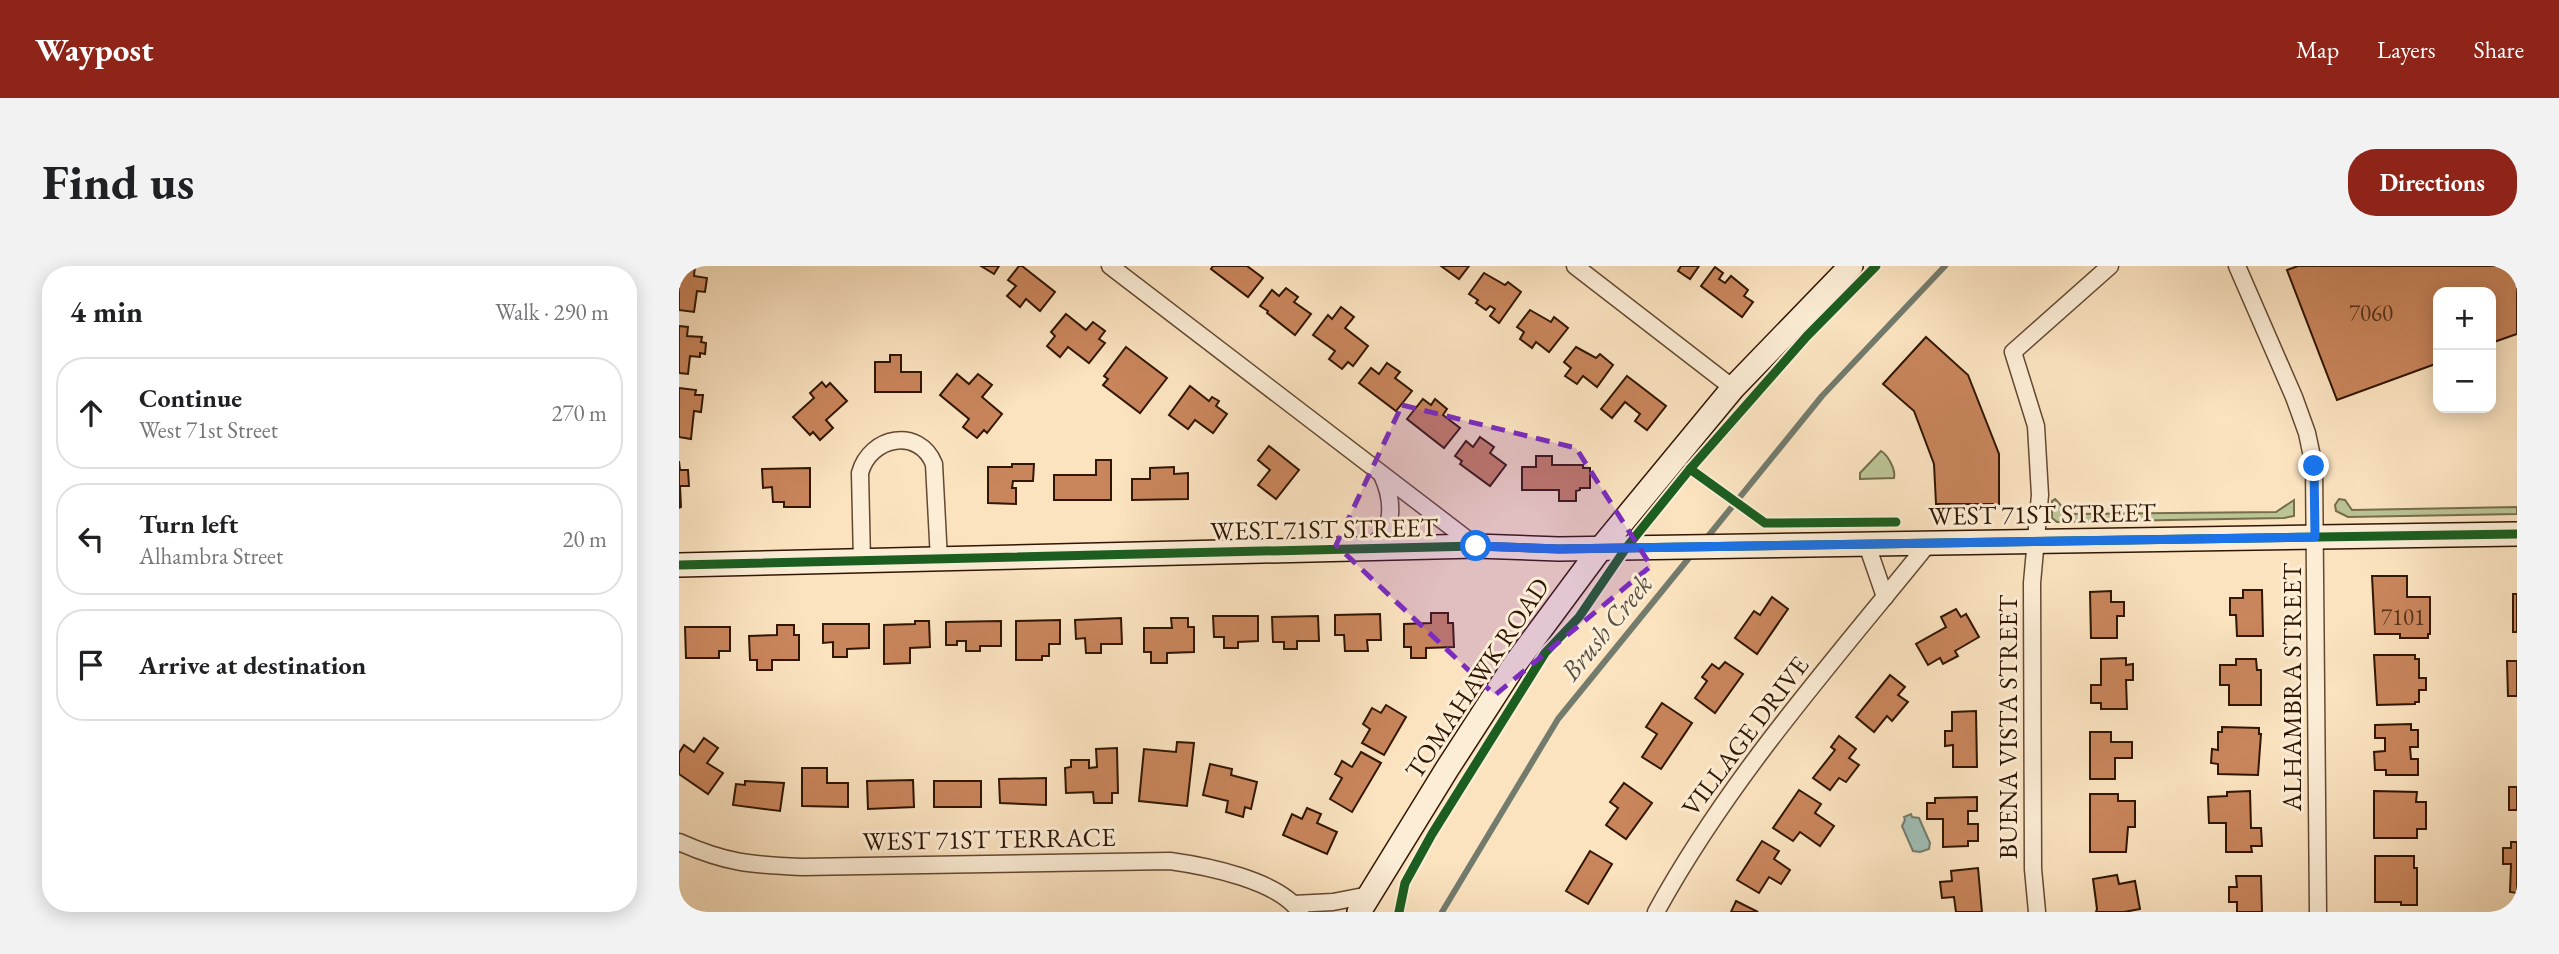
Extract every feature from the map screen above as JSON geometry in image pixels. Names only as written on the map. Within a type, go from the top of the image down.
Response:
[{"type":"street","points":[[1110,266],[1476,546]]},
{"type":"street","points":[[1575,266],[1733,388]]},
{"type":"street","name":"TOMAHAWK ROAD","points":[[1364,904],[1515,664],[1601,548],[1733,388],[1851,266]]},
{"type":"street","name":"BUENA VISTA STREET","points":[[2037,912],[2033,869],[2032,583],[2039,495],[2036,426],[2013,352],[2110,266]]},
{"type":"street","name":"ALHAMBRA STREET","points":[[2237,266],[2294,397],[2312,449],[2315,484],[2318,912]]},
{"type":"street","points":[[862,561],[862,464],[866,455],[874,449],[891,442],[903,441],[920,447],[931,457],[934,464],[939,560]]},
{"type":"street","points":[[1362,550],[1381,539],[1388,527],[1391,504],[1389,489],[1382,475]]},
{"type":"street","name":"WEST 71ST STREET","points":[[679,565],[1476,546],[1730,547],[2517,534]]},
{"type":"street","name":"VILLAGE DRIVE","points":[[1656,912],[1681,866],[1729,794],[1783,721],[1928,544]]},
{"type":"street","points":[[1867,545],[1885,597]]},
{"type":"street","name":"WEST 71ST TERRACE","points":[[679,842],[710,856],[753,865],[802,867],[1170,861],[1198,865],[1258,883],[1297,908],[1333,902],[1364,904]]},
{"type":"highlighted area","points":[[1402,405],[1576,448],[1651,566],[1495,695],[1336,545]]},
{"type":"green space","points":[[1881,451],[1891,463],[1894,478],[1860,479],[1860,473]]},
{"type":"green space","points":[[2055,499],[2069,514],[2276,512],[2294,500],[2294,516],[2057,522],[2052,518],[2052,501]]},
{"type":"green space","points":[[2339,499],[2345,500],[2352,510],[2517,507],[2517,514],[2348,517],[2336,511],[2335,505]]},
{"type":"water","points":[[1911,814],[1912,817],[1919,818],[1930,843],[1929,849],[1913,851],[1902,826],[1904,817]]},
{"type":"building","points":[[679,266],[695,266],[694,276],[707,278],[705,292],[697,291],[694,312],[679,310]]},
{"type":"building","points":[[981,266],[999,266],[994,274]]},
{"type":"building","points":[[1019,266],[1055,292],[1040,311],[1026,299],[1020,307],[1007,296],[1016,286],[1008,280]]},
{"type":"building","points":[[1213,266],[1247,266],[1263,278],[1248,297],[1211,269]]},
{"type":"building","points":[[1441,266],[1469,266],[1459,279]]},
{"type":"building","points":[[1681,266],[1699,266],[1690,279],[1678,271]]},
{"type":"building","points":[[2298,266],[2517,266],[2517,334],[2496,341],[2496,287],[2433,287],[2433,365],[2337,400],[2287,270]]},
{"type":"building","points":[[1715,267],[1723,273],[1719,279],[1725,283],[1731,276],[1748,290],[1744,296],[1753,302],[1742,317],[1701,286]]},
{"type":"building","points":[[1484,273],[1505,285],[1508,282],[1521,292],[1499,323],[1490,316],[1495,309],[1490,306],[1486,310],[1469,294]]},
{"type":"building","points":[[1286,288],[1298,297],[1294,302],[1311,314],[1295,335],[1260,306],[1272,290],[1279,296]]},
{"type":"building","points":[[1341,307],[1354,317],[1345,328],[1368,346],[1353,366],[1348,362],[1342,369],[1329,359],[1335,351],[1313,335],[1328,315],[1332,319]]},
{"type":"building","points":[[1530,310],[1551,322],[1554,317],[1568,328],[1549,352],[1536,342],[1532,348],[1520,339],[1524,332],[1517,327]]},
{"type":"building","points":[[1066,314],[1086,330],[1093,322],[1105,331],[1099,339],[1105,343],[1089,363],[1068,347],[1060,357],[1047,346],[1055,336],[1051,332]]},
{"type":"building","points":[[679,326],[688,327],[687,336],[702,337],[701,342],[706,343],[705,354],[700,353],[700,357],[690,356],[688,374],[679,373]]},
{"type":"building","points":[[1926,337],[1968,375],[1999,454],[1999,504],[1936,504],[1934,464],[1914,411],[1883,384]]},
{"type":"building","points":[[1126,347],[1167,378],[1140,413],[1103,385],[1108,379],[1104,376]]},
{"type":"building","points":[[1576,347],[1596,358],[1600,354],[1613,365],[1597,387],[1583,376],[1577,384],[1565,376],[1571,368],[1564,362]]},
{"type":"building","points":[[890,355],[901,355],[901,372],[921,372],[921,392],[875,392],[875,362],[890,362]]},
{"type":"building","points":[[1387,363],[1400,372],[1395,378],[1412,391],[1396,411],[1359,383],[1371,368],[1379,374]]},
{"type":"building","points":[[957,374],[969,384],[978,374],[992,385],[982,397],[1002,414],[987,433],[984,430],[977,438],[963,427],[969,419],[940,395]]},
{"type":"building","points":[[1627,376],[1666,406],[1647,430],[1635,421],[1640,414],[1625,402],[1612,418],[1601,409]]},
{"type":"building","points":[[822,382],[826,387],[830,383],[847,401],[826,420],[833,428],[820,440],[813,432],[810,435],[793,417],[814,398],[810,393]]},
{"type":"building","points":[[1190,386],[1209,401],[1212,397],[1219,401],[1216,406],[1227,414],[1213,433],[1195,420],[1188,429],[1169,415]]},
{"type":"building","points":[[679,388],[696,390],[695,395],[703,395],[701,412],[694,411],[691,439],[679,437]]},
{"type":"building","points":[[1423,399],[1431,405],[1435,399],[1447,409],[1443,415],[1460,428],[1444,448],[1407,419]]},
{"type":"building","points":[[1480,437],[1494,447],[1490,453],[1506,465],[1490,486],[1460,464],[1462,461],[1455,456],[1466,441],[1473,447]]},
{"type":"building","points":[[1269,446],[1299,470],[1276,499],[1258,485],[1270,470],[1258,460]]},
{"type":"building","points":[[1536,456],[1552,456],[1552,465],[1583,465],[1583,468],[1590,468],[1590,488],[1576,491],[1576,501],[1559,501],[1559,490],[1522,490],[1522,467],[1536,467]]},
{"type":"building","points":[[1096,460],[1111,460],[1111,500],[1054,500],[1054,475],[1096,475]]},
{"type":"building","points":[[679,461],[680,470],[688,470],[689,486],[680,486],[679,508]]},
{"type":"building","points":[[1012,464],[1034,464],[1033,481],[1013,481],[1016,504],[988,503],[988,467],[1012,467]]},
{"type":"building","points":[[1174,467],[1174,474],[1188,473],[1188,499],[1132,500],[1132,479],[1150,479],[1150,468]]},
{"type":"building","points":[[810,468],[810,507],[784,507],[784,502],[773,502],[772,487],[763,488],[762,469]]},
{"type":"building","points":[[2372,576],[2407,576],[2407,597],[2430,597],[2428,638],[2400,638],[2400,634],[2375,634]]},
{"type":"building","points":[[2243,590],[2262,590],[2263,636],[2237,636],[2236,615],[2230,615],[2230,598],[2243,598]]},
{"type":"building","points":[[2111,591],[2111,602],[2124,602],[2124,616],[2117,616],[2117,638],[2091,638],[2090,592]]},
{"type":"building","points":[[2513,594],[2517,594],[2517,632],[2513,632]]},
{"type":"building","points":[[1772,597],[1788,609],[1757,654],[1735,638],[1754,611],[1760,615]]},
{"type":"building","points":[[1956,609],[1961,617],[1966,614],[1979,637],[1955,651],[1958,656],[1943,664],[1940,658],[1928,665],[1916,644],[1946,627],[1941,617]]},
{"type":"building","points":[[1431,613],[1448,613],[1448,623],[1453,623],[1454,647],[1426,648],[1426,658],[1411,658],[1411,647],[1404,647],[1404,624],[1431,623]]},
{"type":"building","points":[[1380,614],[1381,640],[1367,640],[1368,651],[1345,651],[1344,635],[1335,635],[1335,615]]},
{"type":"building","points":[[1213,616],[1258,616],[1258,641],[1238,642],[1238,648],[1224,648],[1224,637],[1214,637]]},
{"type":"building","points":[[1318,616],[1319,641],[1297,641],[1297,649],[1284,649],[1284,642],[1273,642],[1272,617]]},
{"type":"building","points":[[1121,618],[1122,644],[1101,644],[1101,653],[1086,653],[1085,638],[1076,639],[1075,620]]},
{"type":"building","points":[[1171,618],[1188,618],[1188,627],[1194,627],[1194,652],[1167,653],[1167,663],[1151,663],[1151,652],[1144,652],[1144,628],[1172,628]]},
{"type":"building","points":[[1060,620],[1060,644],[1049,644],[1049,656],[1042,656],[1042,660],[1016,660],[1016,621]]},
{"type":"building","points":[[915,621],[929,621],[930,647],[910,648],[910,663],[884,664],[884,625],[915,624]]},
{"type":"building","points":[[1001,621],[1001,646],[980,646],[980,651],[966,651],[966,641],[957,641],[957,645],[946,645],[946,622]]},
{"type":"building","points":[[823,624],[869,624],[869,648],[847,649],[847,657],[833,657],[833,642],[823,643]]},
{"type":"building","points":[[777,625],[794,625],[794,635],[799,635],[799,660],[772,660],[772,670],[757,670],[757,660],[750,660],[749,636],[777,635]]},
{"type":"building","points":[[685,627],[730,627],[730,651],[719,651],[719,658],[686,658]]},
{"type":"building","points":[[2374,655],[2415,655],[2415,659],[2419,659],[2419,678],[2426,678],[2426,690],[2419,690],[2419,702],[2377,705]]},
{"type":"building","points":[[2126,658],[2126,665],[2133,664],[2133,680],[2126,680],[2127,709],[2101,709],[2101,703],[2091,703],[2091,685],[2101,685],[2101,659]]},
{"type":"building","points":[[2236,659],[2256,659],[2257,670],[2261,670],[2261,705],[2229,705],[2229,685],[2220,685],[2220,665],[2236,665]]},
{"type":"building","points":[[2507,661],[2517,661],[2517,696],[2508,696]]},
{"type":"building","points":[[1725,662],[1743,674],[1715,713],[1695,698],[1707,681],[1702,677],[1712,664],[1719,669]]},
{"type":"building","points":[[1890,675],[1905,687],[1898,695],[1908,702],[1892,721],[1887,716],[1874,732],[1856,717]]},
{"type":"building","points":[[1662,703],[1692,723],[1661,769],[1642,757],[1657,734],[1646,727]]},
{"type":"building","points":[[1386,705],[1406,717],[1384,755],[1362,743],[1370,729],[1363,724],[1372,708],[1381,713]]},
{"type":"building","points":[[1976,711],[1977,767],[1953,767],[1953,745],[1945,746],[1945,731],[1952,731],[1952,712]]},
{"type":"building","points":[[2411,724],[2411,730],[2418,730],[2418,747],[2410,747],[2411,759],[2418,759],[2418,775],[2386,775],[2386,770],[2375,770],[2374,752],[2385,751],[2385,738],[2375,738],[2375,725]]},
{"type":"building","points":[[2222,727],[2259,728],[2261,734],[2258,775],[2218,774],[2218,764],[2211,763],[2212,749],[2218,750],[2218,732],[2222,732]]},
{"type":"building","points":[[2090,732],[2111,732],[2111,742],[2132,742],[2132,758],[2115,758],[2115,779],[2090,779]]},
{"type":"building","points":[[1839,736],[1856,749],[1849,758],[1859,765],[1846,782],[1839,778],[1830,790],[1813,778],[1835,750],[1831,747]]},
{"type":"building","points":[[704,738],[718,748],[707,763],[723,773],[708,794],[679,774],[679,753],[684,745],[694,752]]},
{"type":"building","points":[[1177,742],[1194,743],[1187,806],[1139,801],[1144,749],[1176,752]]},
{"type":"building","points":[[1117,748],[1118,793],[1112,793],[1112,803],[1094,803],[1093,792],[1066,793],[1065,768],[1071,767],[1071,760],[1089,760],[1089,768],[1097,767],[1096,749]]},
{"type":"building","points":[[1361,752],[1381,763],[1352,812],[1330,799],[1342,778],[1335,774],[1342,761],[1352,767]]},
{"type":"building","points":[[1210,764],[1232,769],[1231,775],[1257,782],[1251,809],[1245,807],[1243,817],[1226,812],[1228,801],[1203,795]]},
{"type":"building","points":[[802,768],[827,768],[827,783],[848,783],[848,807],[802,806]]},
{"type":"building","points":[[1046,778],[1046,805],[1000,803],[999,779]]},
{"type":"building","points":[[913,780],[914,807],[868,809],[867,781]]},
{"type":"building","points":[[745,781],[784,783],[780,811],[733,805],[736,784],[745,785]]},
{"type":"building","points":[[934,781],[981,781],[981,807],[934,807]]},
{"type":"building","points":[[1624,783],[1652,803],[1626,839],[1606,825],[1618,808],[1610,802]]},
{"type":"building","points":[[2509,787],[2517,787],[2517,810],[2509,810]]},
{"type":"building","points":[[1799,790],[1821,804],[1815,813],[1834,826],[1820,846],[1800,832],[1793,841],[1773,828]]},
{"type":"building","points":[[2250,791],[2251,828],[2261,828],[2262,846],[2251,846],[2252,852],[2226,852],[2226,823],[2209,823],[2208,797],[2227,796],[2227,792]]},
{"type":"building","points":[[2374,791],[2417,792],[2416,802],[2426,802],[2426,829],[2417,829],[2417,838],[2374,838]]},
{"type":"building","points":[[2090,794],[2118,794],[2118,801],[2135,801],[2135,827],[2128,827],[2126,852],[2090,852]]},
{"type":"building","points":[[1977,797],[1977,811],[1968,811],[1968,824],[1978,824],[1978,841],[1968,841],[1968,846],[1943,847],[1943,819],[1927,819],[1927,803],[1935,803],[1935,798]]},
{"type":"building","points":[[1307,808],[1321,814],[1317,823],[1337,832],[1327,854],[1283,835],[1292,814],[1302,819]]},
{"type":"building","points":[[1762,841],[1779,851],[1774,859],[1790,870],[1781,884],[1769,877],[1759,893],[1737,880]]},
{"type":"building","points":[[2511,842],[2517,842],[2517,893],[2510,892],[2511,864],[2503,864],[2503,848],[2511,848]]},
{"type":"building","points":[[1590,851],[1612,864],[1588,904],[1566,891]]},
{"type":"building","points":[[2375,856],[2414,856],[2414,868],[2417,868],[2417,905],[2375,902]]},
{"type":"building","points":[[1978,868],[1982,912],[1956,912],[1954,897],[1942,898],[1940,882],[1952,881],[1951,871]]},
{"type":"building","points":[[2117,875],[2119,884],[2135,881],[2140,909],[2096,912],[2093,879]]},
{"type":"building","points":[[2236,876],[2261,876],[2262,912],[2237,912],[2237,902],[2229,902],[2229,887],[2237,887]]},
{"type":"building","points":[[1736,901],[1758,912],[1731,912]]},
{"type":"waterway","name":"Brush Creek","points":[[1705,540],[1822,396],[1945,266]]},
{"type":"waterway","name":"Brush Creek","points":[[1442,912],[1558,719],[1693,553]]},
{"type":"cycle path","points":[[1399,912],[1405,883],[1432,834],[1545,653],[1579,617],[1626,548],[1690,469],[1807,336],[1876,266]]},
{"type":"cycle path","points":[[1690,469],[1765,523],[1896,522]]},
{"type":"cycle path","points":[[679,565],[1476,546],[1559,549],[2517,534]]},
{"type":"route","points":[[1476,546],[1559,549],[2315,537],[2314,466]]}]
